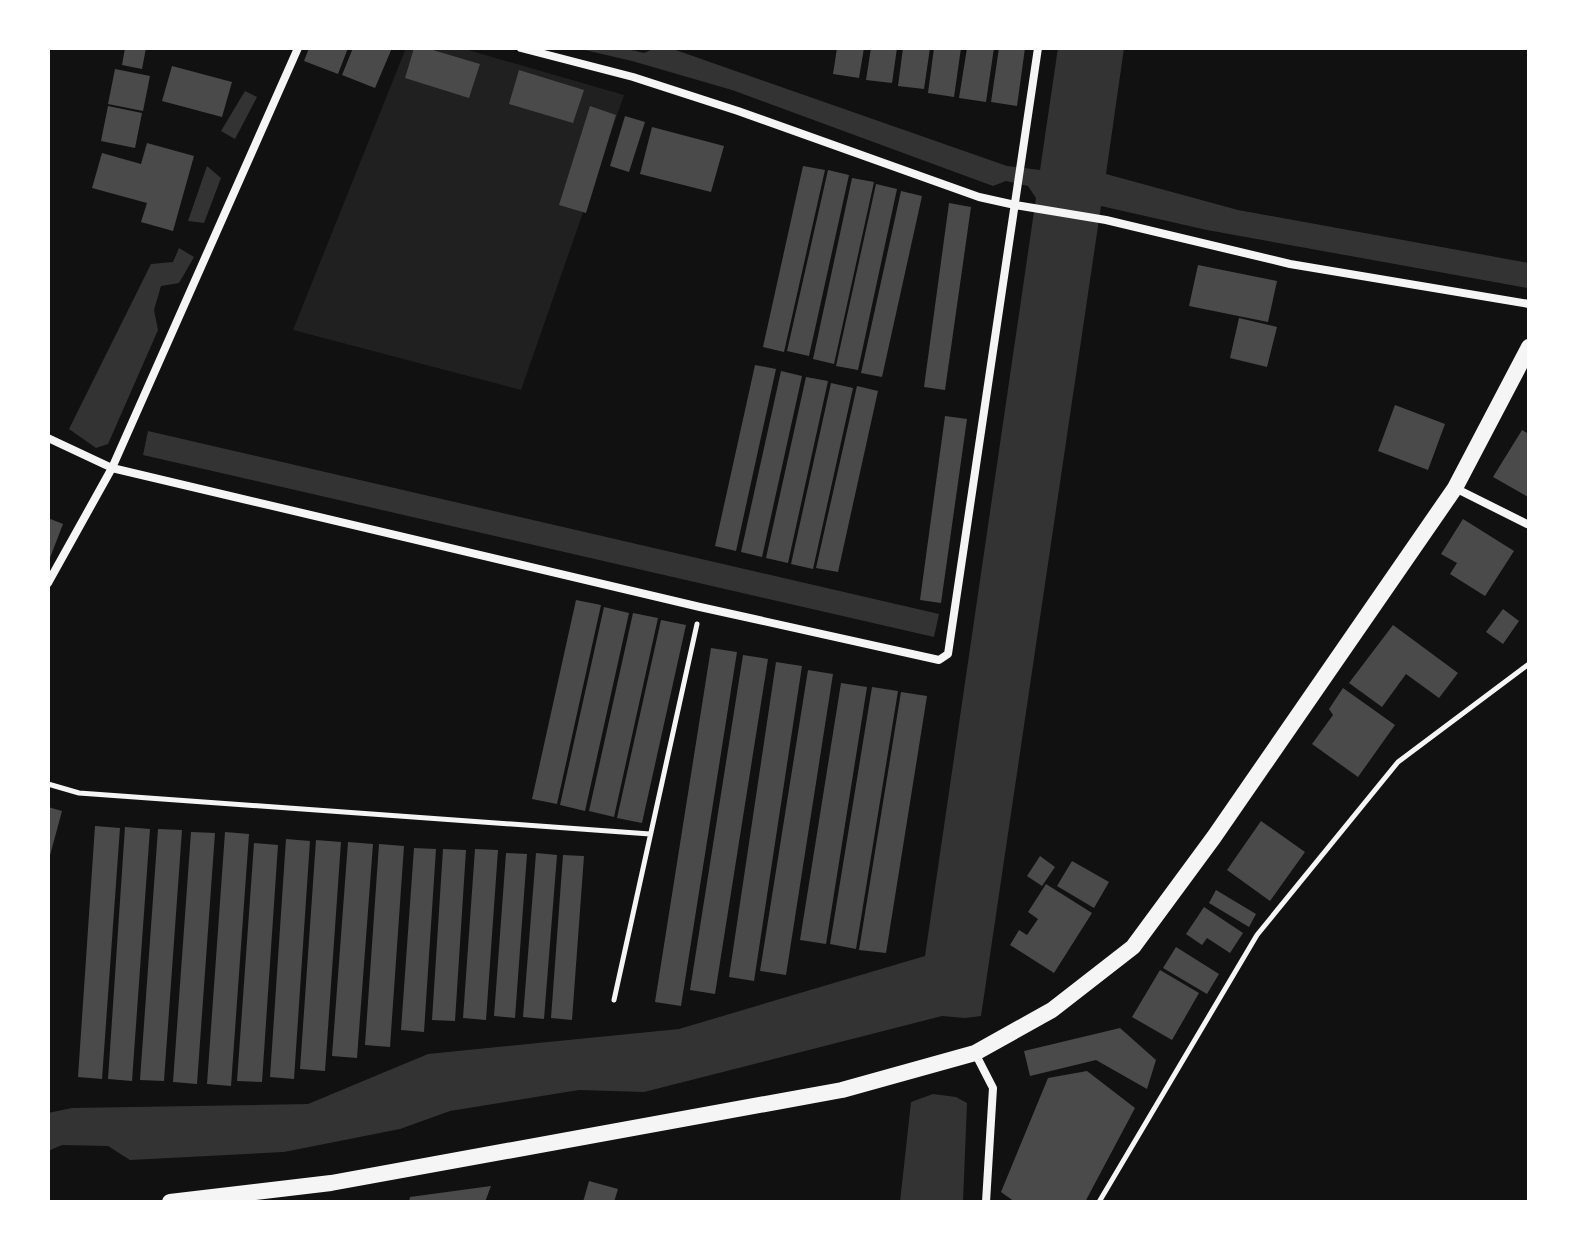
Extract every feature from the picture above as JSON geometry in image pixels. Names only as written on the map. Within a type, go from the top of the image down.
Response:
[{"type":"main road","points":[[170,1202],[331,1183],[842,1090],[975,1053],[1052,1010],[1133,947],[1214,837],[1455,488],[1529,347]]},
{"type":"street","points":[[48,583],[112,468],[298,48]]},
{"type":"street","points":[[521,48],[693,96],[979,197],[1106,220],[1290,264],[1529,304]]},
{"type":"street","points":[[48,438],[112,468],[700,607],[939,660],[948,654],[1038,48]]},
{"type":"street","points":[[1455,488],[1529,525]]},
{"type":"street","points":[[975,1053],[993,1088],[986,1202]]},
{"type":"path","points":[[614,1000],[700,607]]},
{"type":"path","points":[[1099,1202],[1257,935],[1398,762],[1529,664]]},
{"type":"path","points":[[48,784],[79,793],[650,834]]},
{"type":"shaded area","points":[[406,48],[461,48],[624,95],[521,390],[293,330]]},
{"type":"shaded area","points":[[576,48],[624,48],[644,53],[655,48],[670,48],[1007,166],[1040,170],[1058,48],[1124,48],[1106,174],[1238,210],[1529,263],[1529,285],[1527,288],[1207,230],[1101,206],[981,1016],[942,1016],[644,1092],[579,1090],[450,1111],[400,1129],[284,1152],[130,1160],[108,1146],[62,1145],[48,1151],[48,1113],[72,1108],[308,1104],[428,1054],[679,1029],[925,956],[1036,198],[1028,186],[1006,181],[993,186],[732,90]]},
{"type":"shaded area","points":[[245,91],[257,97],[235,139],[221,131]]},
{"type":"shaded area","points":[[207,166],[221,178],[204,223],[188,221]]},
{"type":"shaded area","points":[[179,248],[194,257],[179,283],[161,286],[154,310],[158,330],[108,444],[96,448],[69,429],[151,264],[173,262]]},
{"type":"shaded area","points":[[148,431],[939,614],[934,637],[143,455]]},
{"type":"shaded area","points":[[933,1094],[956,1097],[967,1103],[963,1202],[900,1202],[911,1102]]},
{"type":"building","points":[[125,48],[146,48],[142,69],[122,65]]},
{"type":"building","points":[[309,48],[348,48],[338,74],[304,61]]},
{"type":"building","points":[[353,48],[392,48],[375,88],[342,75]]},
{"type":"building","points":[[414,48],[426,48],[480,64],[469,98],[405,78]]},
{"type":"building","points":[[837,48],[864,48],[859,78],[833,74]]},
{"type":"building","points":[[871,48],[897,48],[892,83],[866,80]]},
{"type":"building","points":[[903,48],[930,48],[924,89],[898,86]]},
{"type":"building","points":[[934,48],[961,48],[954,97],[928,93]]},
{"type":"building","points":[[967,48],[994,48],[986,102],[959,98]]},
{"type":"building","points":[[999,48],[1025,48],[1017,106],[991,102]]},
{"type":"building","points":[[172,66],[232,82],[222,117],[162,101]]},
{"type":"building","points":[[115,69],[150,76],[143,111],[108,104]]},
{"type":"building","points":[[519,70],[584,90],[573,123],[509,104]]},
{"type":"building","points":[[108,106],[142,113],[135,148],[101,141]]},
{"type":"building","points":[[590,106],[616,115],[586,213],[559,205]]},
{"type":"building","points":[[625,116],[645,122],[629,172],[610,166]]},
{"type":"building","points":[[652,127],[724,146],[711,192],[640,174]]},
{"type":"building","points":[[147,143],[194,156],[173,231],[141,222],[147,203],[92,188],[102,153],[141,164]]},
{"type":"building","points":[[803,166],[825,170],[784,352],[763,347]]},
{"type":"building","points":[[828,170],[849,175],[809,356],[787,351]]},
{"type":"building","points":[[852,178],[874,182],[834,364],[813,359]]},
{"type":"building","points":[[876,184],[897,189],[858,370],[836,366]]},
{"type":"building","points":[[901,191],[922,196],[882,377],[861,373]]},
{"type":"building","points":[[949,203],[971,207],[945,390],[924,387]]},
{"type":"building","points":[[1198,265],[1277,281],[1268,322],[1189,306]]},
{"type":"building","points":[[1239,318],[1277,327],[1267,367],[1230,358]]},
{"type":"building","points":[[755,365],[776,369],[736,551],[715,546]]},
{"type":"building","points":[[781,371],[802,376],[762,557],[741,552]]},
{"type":"building","points":[[806,377],[828,381],[788,563],[766,558]]},
{"type":"building","points":[[831,383],[853,388],[813,569],[791,564]]},
{"type":"building","points":[[857,386],[878,391],[838,572],[816,568]]},
{"type":"building","points":[[1395,405],[1445,424],[1428,470],[1378,451]]},
{"type":"building","points":[[945,416],[967,419],[941,603],[920,600]]},
{"type":"building","points":[[1522,430],[1529,434],[1528,497],[1493,477]]},
{"type":"building","points":[[48,518],[63,524],[48,563]]},
{"type":"building","points":[[1463,519],[1514,551],[1485,596],[1450,574],[1457,563],[1441,554]]},
{"type":"building","points":[[576,600],[601,605],[557,804],[532,799]]},
{"type":"building","points":[[604,607],[629,613],[585,811],[560,805]]},
{"type":"building","points":[[1503,609],[1519,621],[1503,644],[1486,632]]},
{"type":"building","points":[[633,613],[658,618],[614,817],[589,811]]},
{"type":"building","points":[[661,620],[686,625],[642,823],[617,818]]},
{"type":"building","points":[[1393,625],[1458,673],[1439,698],[1406,674],[1382,707],[1349,683]]},
{"type":"building","points":[[711,648],[737,652],[681,1006],[655,1002]]},
{"type":"building","points":[[743,655],[768,659],[715,994],[690,990]]},
{"type":"building","points":[[776,662],[802,666],[754,981],[729,977]]},
{"type":"building","points":[[808,670],[833,674],[786,975],[760,971]]},
{"type":"building","points":[[841,683],[867,687],[826,944],[800,940]]},
{"type":"building","points":[[872,687],[898,691],[856,949],[830,944]]},
{"type":"building","points":[[1343,688],[1395,725],[1358,777],[1312,744],[1333,715],[1329,709]]},
{"type":"building","points":[[901,692],[927,696],[886,953],[859,950]]},
{"type":"building","points":[[48,807],[62,811],[49,859],[48,859]]},
{"type":"building","points":[[1261,821],[1305,852],[1270,901],[1227,870]]},
{"type":"building","points":[[95,826],[120,828],[102,1079],[78,1077]]},
{"type":"building","points":[[125,827],[150,829],[132,1081],[108,1079]]},
{"type":"building","points":[[158,829],[182,830],[164,1081],[140,1080]]},
{"type":"building","points":[[191,832],[215,833],[197,1084],[173,1082]]},
{"type":"building","points":[[225,832],[249,834],[231,1086],[207,1084]]},
{"type":"building","points":[[286,839],[310,841],[294,1079],[270,1077]]},
{"type":"building","points":[[316,840],[341,842],[325,1071],[300,1069]]},
{"type":"building","points":[[348,842],[373,844],[357,1058],[332,1056]]},
{"type":"building","points":[[254,843],[278,845],[262,1082],[237,1081]]},
{"type":"building","points":[[379,844],[404,846],[390,1047],[365,1045]]},
{"type":"building","points":[[414,848],[436,849],[424,1032],[401,1030]]},
{"type":"building","points":[[443,849],[466,850],[455,1021],[432,1020]]},
{"type":"building","points":[[475,849],[498,850],[486,1020],[463,1018]]},
{"type":"building","points":[[506,853],[527,854],[515,1018],[494,1016]]},
{"type":"building","points":[[536,853],[557,855],[544,1019],[523,1017]]},
{"type":"building","points":[[563,855],[584,856],[572,1020],[551,1018]]},
{"type":"building","points":[[1040,856],[1055,867],[1042,886],[1027,876]]},
{"type":"building","points":[[1072,861],[1109,882],[1094,908],[1057,886]]},
{"type":"building","points":[[1046,884],[1092,913],[1054,973],[1010,945],[1019,930],[1027,935],[1038,919],[1028,912]]},
{"type":"building","points":[[1216,890],[1256,914],[1249,927],[1209,903]]},
{"type":"building","points":[[1204,907],[1243,933],[1230,953],[1207,938],[1202,945],[1186,934]]},
{"type":"building","points":[[1176,947],[1219,974],[1207,994],[1163,968]]},
{"type":"building","points":[[1160,970],[1199,993],[1172,1040],[1132,1017]]},
{"type":"building","points":[[1120,1028],[1156,1060],[1147,1089],[1096,1060],[1030,1076],[1024,1051]]},
{"type":"building","points":[[1087,1071],[1135,1108],[1085,1202],[1015,1202],[1001,1192],[1048,1078]]},
{"type":"building","points":[[589,1181],[618,1189],[614,1202],[583,1202]]},
{"type":"building","points":[[491,1186],[485,1202],[409,1202],[410,1197]]}]
